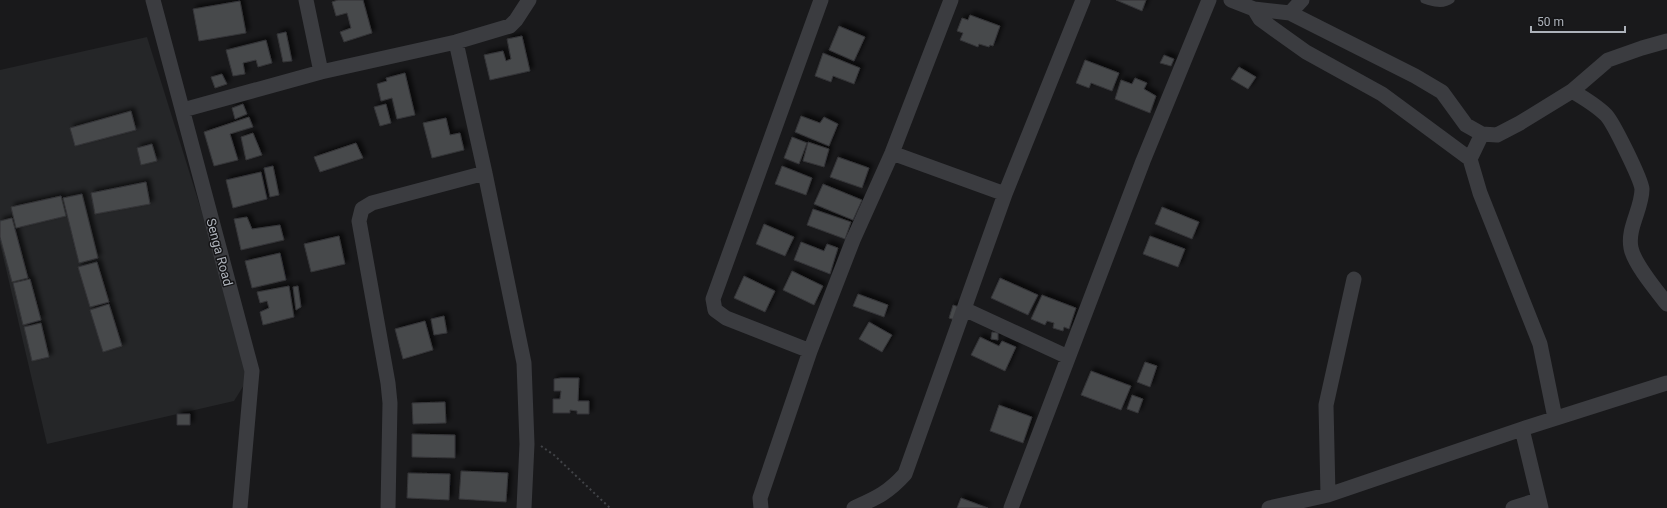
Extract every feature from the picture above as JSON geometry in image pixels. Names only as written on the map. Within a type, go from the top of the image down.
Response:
[{"type":"street","name":"Senga Road","points":[[153,0],[252,371],[240,508]]},
{"type":"street","points":[[306,0],[321,72]]},
{"type":"street","points":[[183,110],[321,72],[456,42],[510,26],[516,20],[529,0]]},
{"type":"street","points":[[810,351],[726,318],[716,310],[713,299],[821,0]]},
{"type":"street","points":[[761,508],[760,498],[810,351],[853,240],[892,153],[950,0]]},
{"type":"street","points":[[854,508],[882,495],[894,487],[905,474],[1005,194],[1082,0]]},
{"type":"street","points":[[1011,508],[1143,161],[1209,0]]},
{"type":"street","points":[[1230,0],[1254,9],[1290,13],[1442,92],[1466,125],[1482,134],[1497,134],[1520,123],[1572,91],[1608,60],[1667,41]]},
{"type":"street","points":[[1290,13],[1302,0]]},
{"type":"street","points":[[1254,9],[1260,19],[1306,52],[1382,94],[1470,159],[1480,193],[1540,344],[1555,418]]},
{"type":"street","points":[[456,42],[485,173],[524,364],[527,435],[524,508]]},
{"type":"street","points":[[1572,91],[1592,103],[1608,116],[1636,170],[1642,188],[1632,231],[1631,248],[1639,265],[1667,304]]},
{"type":"street","points":[[1470,159],[1482,134]]},
{"type":"street","points":[[892,153],[1005,194]]},
{"type":"street","points":[[388,508],[390,403],[388,383],[359,221],[362,209],[372,203],[485,173]]},
{"type":"street","points":[[1328,494],[1326,405],[1354,279]]},
{"type":"street","points":[[964,309],[1068,358]]},
{"type":"street","points":[[1270,508],[1328,494],[1555,418],[1667,383]]},
{"type":"street","points":[[1513,508],[1540,504],[1522,429]]},
{"type":"lane","points":[[1424,0],[1436,4],[1451,0]]},
{"type":"path","points":[[527,435],[554,455],[610,508]]},
{"type":"shaded area","points":[[147,37],[252,372],[234,401],[47,444],[0,243],[0,70]]},
{"type":"building","points":[[338,0],[363,0],[372,33],[344,42],[340,32],[351,28],[347,13],[336,16],[332,2]]},
{"type":"building","points":[[1116,0],[1146,0],[1142,11]]},
{"type":"building","points":[[240,1],[246,33],[199,41],[193,9]]},
{"type":"building","points":[[970,15],[1000,26],[993,46],[990,45],[989,47],[979,44],[978,47],[960,40],[963,33],[957,31],[962,18],[968,20]]},
{"type":"building","points":[[839,26],[865,37],[854,61],[829,50]]},
{"type":"building","points":[[286,32],[292,61],[283,62],[277,34]]},
{"type":"building","points":[[522,36],[530,71],[490,80],[484,55],[503,51],[506,61],[511,59],[507,39]]},
{"type":"building","points":[[266,40],[272,63],[258,67],[256,60],[243,63],[245,74],[233,76],[226,50]]},
{"type":"building","points":[[823,53],[860,68],[854,84],[833,76],[831,82],[815,76]]},
{"type":"building","points":[[1164,55],[1174,59],[1171,66],[1160,63]]},
{"type":"building","points":[[1085,60],[1119,73],[1112,91],[1091,83],[1089,88],[1076,83]]},
{"type":"building","points":[[1239,67],[1256,77],[1248,89],[1231,79]]},
{"type":"building","points":[[405,73],[415,115],[397,119],[392,98],[381,101],[377,84],[387,81],[386,78]]},
{"type":"building","points":[[222,74],[227,84],[215,88],[211,77]]},
{"type":"building","points":[[1135,78],[1147,83],[1144,89],[1156,96],[1150,113],[1115,99],[1121,80],[1132,84]]},
{"type":"building","points":[[243,104],[247,114],[235,119],[232,108]]},
{"type":"building","points":[[386,104],[391,123],[380,126],[374,107]]},
{"type":"building","points":[[131,111],[136,130],[75,146],[70,128]]},
{"type":"building","points":[[801,116],[820,123],[824,117],[838,124],[829,146],[795,132]]},
{"type":"building","points":[[249,117],[253,127],[230,134],[238,160],[214,166],[204,132]]},
{"type":"building","points":[[446,118],[450,135],[460,133],[464,150],[432,158],[423,123]]},
{"type":"building","points":[[253,133],[262,155],[246,160],[241,137]]},
{"type":"building","points":[[792,137],[807,143],[799,164],[784,158]]},
{"type":"building","points":[[808,142],[829,149],[824,167],[803,161]]},
{"type":"building","points":[[356,143],[363,158],[320,172],[314,157]]},
{"type":"building","points":[[152,144],[157,161],[141,165],[137,148]]},
{"type":"building","points":[[838,157],[869,168],[862,188],[830,177]]},
{"type":"building","points":[[273,166],[279,195],[270,197],[264,168]]},
{"type":"building","points":[[782,166],[812,178],[806,195],[775,184]]},
{"type":"building","points":[[261,172],[267,199],[233,208],[226,180]]},
{"type":"building","points":[[146,182],[150,204],[95,214],[91,193]]},
{"type":"building","points":[[823,184],[862,200],[853,220],[814,204]]},
{"type":"building","points":[[82,194],[98,258],[79,263],[63,198]]},
{"type":"building","points":[[61,196],[66,216],[16,228],[11,207]]},
{"type":"building","points":[[1162,207],[1199,222],[1192,239],[1155,224]]},
{"type":"building","points":[[813,209],[851,222],[845,239],[807,225]]},
{"type":"building","points":[[247,217],[252,229],[280,225],[284,240],[241,250],[234,219]]},
{"type":"building","points":[[12,218],[28,278],[12,282],[0,237],[0,221]]},
{"type":"building","points":[[764,224],[794,237],[785,256],[756,244]]},
{"type":"building","points":[[339,236],[345,264],[311,272],[304,244]]},
{"type":"building","points":[[1150,236],[1185,249],[1178,267],[1143,254]]},
{"type":"building","points":[[801,242],[824,251],[827,244],[838,248],[830,274],[794,260]]},
{"type":"building","points":[[280,253],[286,280],[252,288],[245,261]]},
{"type":"building","points":[[97,262],[109,302],[90,307],[78,267]]},
{"type":"building","points":[[792,271],[823,286],[814,305],[783,290]]},
{"type":"building","points":[[744,276],[775,291],[765,312],[734,298]]},
{"type":"building","points":[[1000,278],[1038,295],[1028,315],[991,298]]},
{"type":"building","points":[[30,279],[41,320],[23,325],[13,283]]},
{"type":"building","points":[[289,286],[294,317],[263,325],[260,312],[269,308],[267,301],[260,303],[257,292]]},
{"type":"building","points":[[298,286],[301,307],[296,310],[293,287]]},
{"type":"building","points":[[858,294],[888,305],[884,317],[853,306]]},
{"type":"building","points":[[1042,295],[1076,308],[1069,329],[1064,327],[1063,331],[1053,328],[1054,323],[1047,321],[1045,325],[1031,319]]},
{"type":"building","points":[[109,304],[122,346],[103,352],[90,310]]},
{"type":"building","points":[[953,305],[959,307],[955,320],[949,318]]},
{"type":"building","points":[[444,316],[447,333],[434,335],[431,319]]},
{"type":"building","points":[[425,321],[433,350],[403,359],[395,329]]},
{"type":"building","points":[[869,322],[892,335],[882,352],[859,339]]},
{"type":"building","points":[[41,323],[49,357],[32,361],[24,327]]},
{"type":"building","points":[[992,332],[998,333],[998,340],[991,339]]},
{"type":"building","points":[[980,337],[999,346],[1002,341],[1016,347],[1005,371],[971,355]]},
{"type":"building","points":[[1145,362],[1157,366],[1150,387],[1137,382]]},
{"type":"building","points":[[1091,371],[1131,386],[1121,410],[1081,395]]},
{"type":"building","points":[[579,378],[578,401],[589,401],[589,414],[577,414],[577,411],[570,410],[570,413],[553,413],[553,399],[560,399],[561,391],[554,391],[554,379]]},
{"type":"building","points":[[1132,395],[1143,399],[1138,413],[1127,409]]},
{"type":"building","points":[[445,402],[446,423],[413,424],[412,403]]},
{"type":"building","points":[[999,405],[1032,417],[1023,443],[990,431]]},
{"type":"building","points":[[177,414],[190,414],[190,425],[177,425]]},
{"type":"building","points":[[412,434],[455,435],[455,458],[412,457]]},
{"type":"building","points":[[461,471],[508,473],[506,502],[459,499]]},
{"type":"building","points":[[408,473],[450,474],[449,500],[407,498]]},
{"type":"building","points":[[961,498],[988,508],[957,508]]}]
